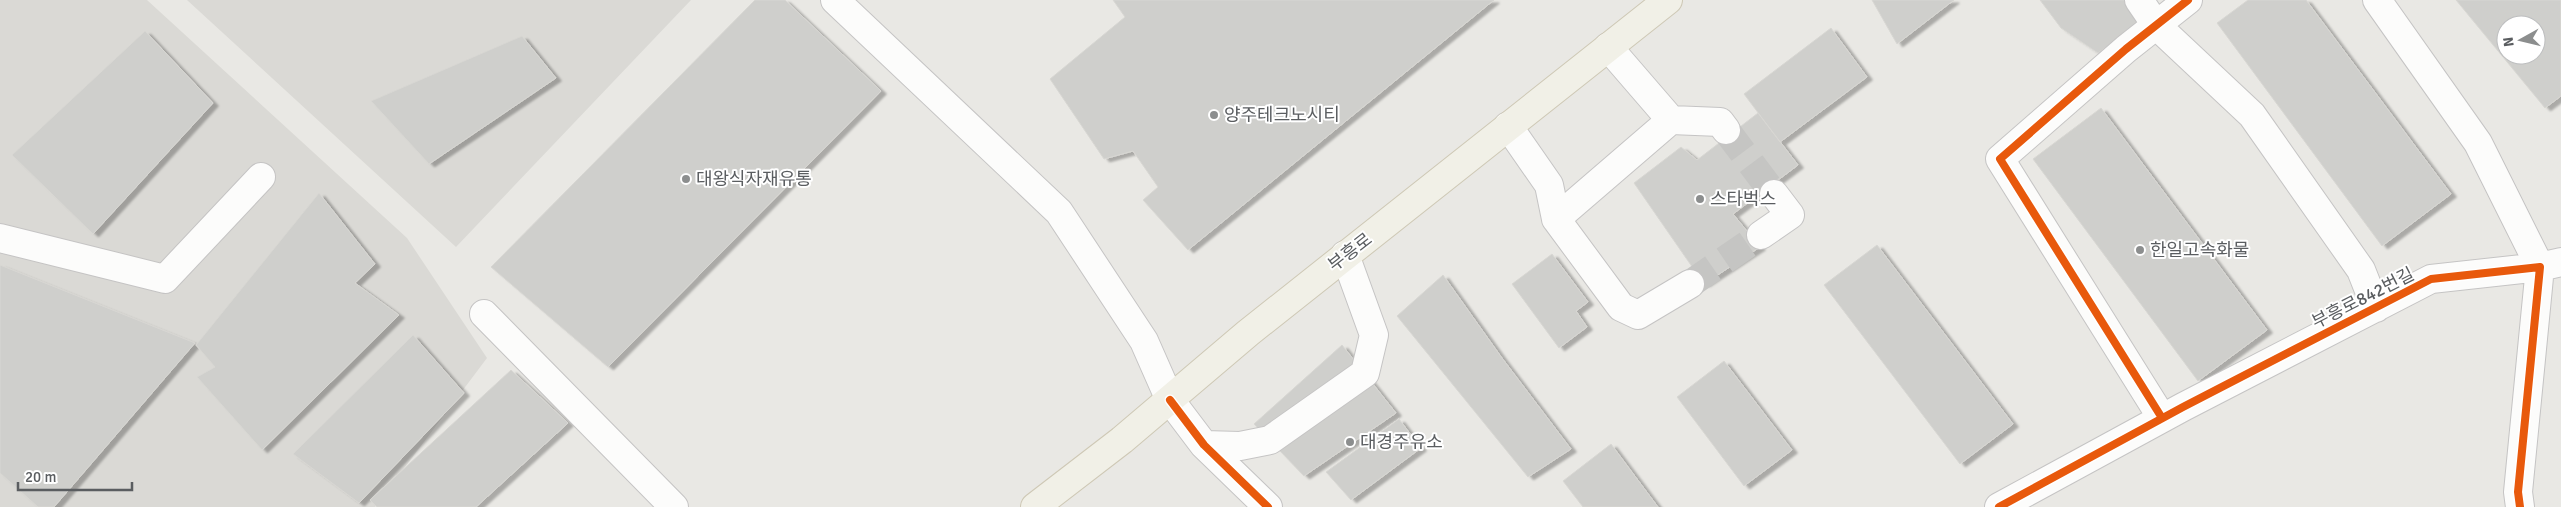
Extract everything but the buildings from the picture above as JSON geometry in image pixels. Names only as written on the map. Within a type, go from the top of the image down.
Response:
[{"type":"main road","name":"부흥로","points":[[1035,507],[1170,400],[1248,333],[1668,0]]},
{"type":"street","points":[[834,0],[1059,212],[1144,341],[1170,400],[1204,445],[1268,507]]},
{"type":"street","points":[[2139,0],[2156,25],[2252,115],[2361,270],[2376,308]]},
{"type":"street","points":[[2162,418],[2000,159],[2156,25],[2188,0]]},
{"type":"street","points":[[2377,0],[2478,143],[2550,264],[2518,492],[2520,507]]},
{"type":"street","points":[[1608,47],[1671,120]]},
{"type":"street","points":[[1556,219],[1671,120],[1720,122],[1726,130]]},
{"type":"street","points":[[1508,126],[1549,185],[1556,219],[1621,307],[1638,315],[1690,284]]},
{"type":"street","points":[[0,238],[165,279],[261,176]]},
{"type":"street","points":[[1760,235],[1790,215],[1774,194]]},
{"type":"street","points":[[1204,445],[1240,446],[1270,440],[1365,373],[1374,335],[1346,255]]},
{"type":"street","name":"부흥로842번길","points":[[1998,507],[2162,418],[2431,279],[2550,264]]},
{"type":"street","points":[[484,314],[674,507]]},
{"type":"shaded area","points":[[0,0],[147,0],[407,238],[487,358],[375,507],[0,507]]},
{"type":"shaded area","points":[[187,0],[691,0],[456,247]]},
{"type":"tunnel","points":[[1726,130],[1774,194]]},
{"type":"tunnel","points":[[1690,284],[1761,235]]},
{"type":"cycle path","points":[[2162,418],[2000,159],[2126,49],[2188,0]]},
{"type":"cycle path","points":[[1999,507],[2183,407],[2431,279],[2540,267],[2518,492],[2520,507]]},
{"type":"cycle path","points":[[1170,400],[1204,445],[1268,507]]},
{"type":"place","name":"양주테크노시티","points":[[1214,115]]},
{"type":"place","name":"대왕식자재유통","points":[[686,179]]},
{"type":"place","name":"스타벅스","points":[[1700,199]]},
{"type":"place","name":"한일고속화물","points":[[2140,250]]},
{"type":"place","name":"대경주유소","points":[[1350,442]]}]
